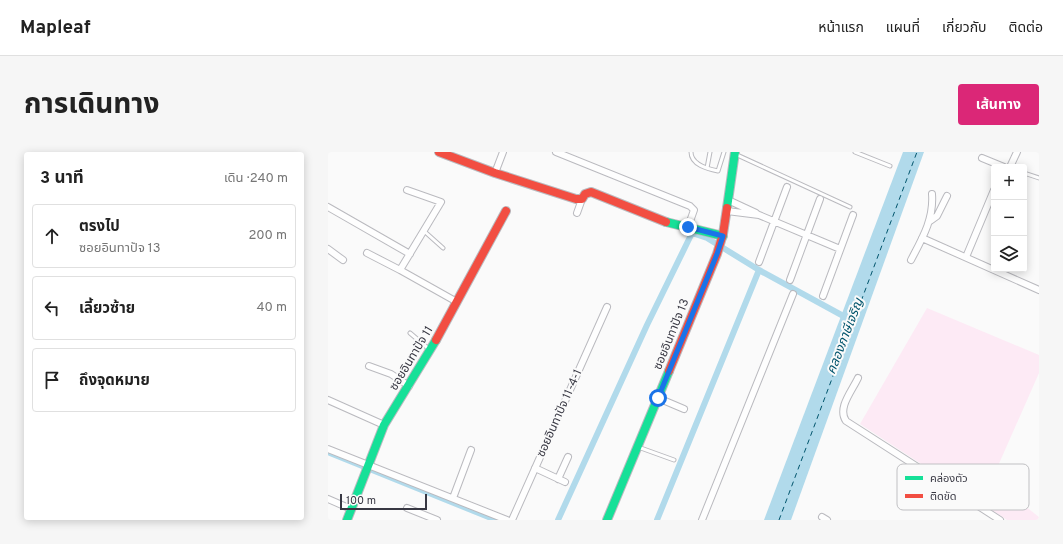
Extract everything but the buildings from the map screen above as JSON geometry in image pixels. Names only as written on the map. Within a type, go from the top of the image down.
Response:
[{"type":"street","points":[[439,152],[495,173],[576,199],[582,199]]},
{"type":"street","points":[[495,173],[503,152]]},
{"type":"street","points":[[556,152],[690,206],[694,210],[688,227]]},
{"type":"street","points":[[1011,164],[1017,152]]},
{"type":"street","name":"ซอยอินทาปัจ 13","points":[[608,520],[721,242],[735,153]]},
{"type":"street","points":[[982,158],[997,164]]},
{"type":"street","points":[[759,262],[787,187]]},
{"type":"street","points":[[400,270],[441,202],[439,200],[407,190]]},
{"type":"street","points":[[577,213],[585,194],[591,192],[656,219],[688,227],[721,242]]},
{"type":"street","points":[[911,260],[930,221],[933,205],[932,194]]},
{"type":"street","points":[[930,221],[937,216],[947,196]]},
{"type":"street","points":[[966,257],[991,197]]},
{"type":"street","points":[[728,200],[840,250]]},
{"type":"street","points":[[790,280],[820,200]]},
{"type":"street","points":[[328,207],[410,254]]},
{"type":"street","name":"ซอยอินทาปัจ 11","points":[[346,520],[384,425],[430,351],[506,211]]},
{"type":"street","points":[[727,211],[759,215]]},
{"type":"street","points":[[823,296],[853,215]]},
{"type":"street","points":[[922,238],[1039,290]]},
{"type":"street","points":[[328,249],[343,260]]},
{"type":"street","points":[[367,253],[457,302]]},
{"type":"street","points":[[702,520],[793,294]]},
{"type":"street","name":"ซอยอินทาปัจ 11-4-1","points":[[512,520],[606,307]]},
{"type":"street","points":[[369,366],[391,374],[409,386]]},
{"type":"street","points":[[858,378],[842,410],[842,416],[846,421],[913,464]]},
{"type":"street","points":[[658,398],[684,409]]},
{"type":"street","points":[[328,400],[384,425]]},
{"type":"street","points":[[328,448],[368,466],[507,520]]},
{"type":"street","points":[[453,498],[471,450]]},
{"type":"street","points":[[558,479],[568,457]]},
{"type":"street","points":[[535,468],[565,482]]},
{"type":"street","points":[[328,499],[351,509]]},
{"type":"street","points":[[407,508],[437,520]]},
{"type":"street","points":[[984,510],[1000,520]]},
{"type":"lane","points":[[691,152],[691,156],[698,164],[719,171],[724,152]]},
{"type":"lane","points":[[707,168],[710,152]]},
{"type":"lane","points":[[855,152],[890,166]]},
{"type":"lane","points":[[735,153],[850,207]]},
{"type":"lane","points":[[1027,174],[1039,178]]},
{"type":"lane","points":[[424,232],[443,248]]},
{"type":"lane","points":[[410,333],[430,351]]},
{"type":"lane","points":[[638,447],[674,460]]},
{"type":"shaded area","points":[[927,308],[1039,355],[1039,373],[999,464],[921,464],[860,424]]},
{"type":"shaded area","points":[[1029,509],[1039,517],[1039,520],[1007,520],[992,510]]},
{"type":"water","name":"คลองภาษีเจริญ","points":[[903,152],[924,152],[791,520],[764,520]]},
{"type":"waterway","name":"คลองภาษีเจริญ","points":[[558,520],[647,325],[692,233],[707,238],[759,270],[847,318]]},
{"type":"waterway","points":[[657,520],[759,270]]},
{"type":"waterway","points":[[330,453],[496,520]]},
{"type":"ferry route","points":[[779,520],[917,152]]},
{"type":"traffic: fast","points":[[727,208],[735,152]]},
{"type":"traffic: fast","points":[[666,222],[723,236]]},
{"type":"traffic: fast","points":[[347,520],[384,425],[436,340]]},
{"type":"traffic: fast","points":[[607,520],[669,371]]},
{"type":"traffic: jam","points":[[439,152],[495,173],[576,199],[582,199],[585,194],[591,192],[666,222]]},
{"type":"traffic: jam","points":[[669,371],[717,254],[723,234],[727,208]]},
{"type":"traffic: jam","points":[[436,340],[506,211]]},
{"type":"route","points":[[658,398],[723,236],[688,227]]}]
